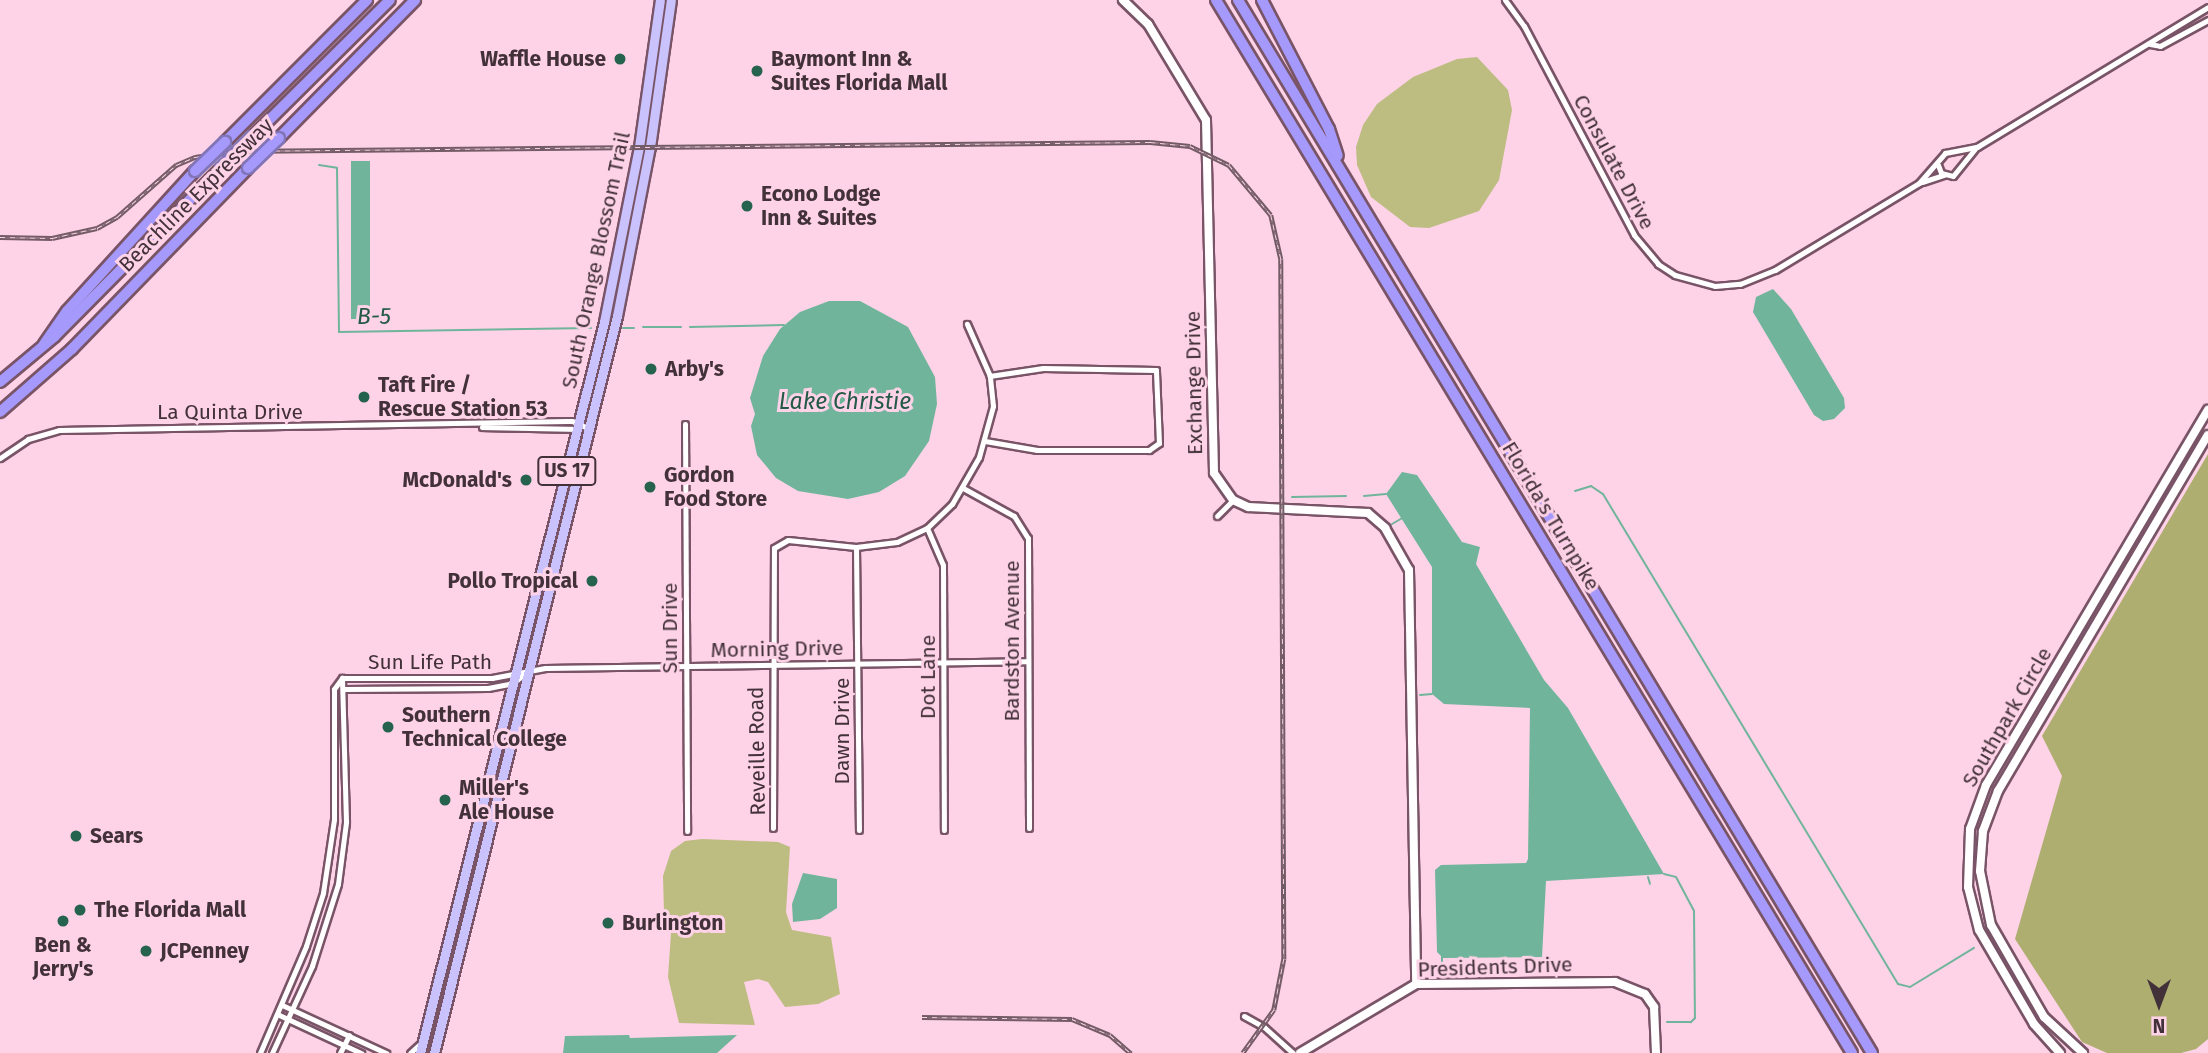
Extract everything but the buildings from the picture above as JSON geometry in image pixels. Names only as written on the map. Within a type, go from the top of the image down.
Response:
[{"type":"highway","name":"Florida's Turnpike","points":[[1216,0],[1852,1053]]},
{"type":"highway","name":"Florida's Turnpike","points":[[1238,0],[1872,1053]]},
{"type":"highway","points":[[1262,0],[1329,129],[1343,173]]},
{"type":"highway","points":[[44,344],[66,311],[195,171],[365,2]]},
{"type":"highway","name":"Beachline Expressway","points":[[0,412],[72,349],[412,2]]},
{"type":"highway","name":"Beachline Expressway","points":[[0,382],[44,344],[387,3]]},
{"type":"main road","name":"South Orange Blossom Trail","points":[[420,1053],[578,426],[629,197],[660,0]]},
{"type":"main road","name":"South Orange Blossom Trail","points":[[434,1053],[590,429],[636,224],[671,0]]},
{"type":"main road","points":[[629,197],[636,224]]},
{"type":"street","name":"Exchange Drive","points":[[1123,0],[1148,24],[1206,120],[1210,153],[1211,458],[1214,473],[1233,500]]},
{"type":"street","name":"Consulate Drive","points":[[1505,0],[1528,34],[1634,235],[1658,264],[1675,275],[1715,286],[1756,279],[1919,183],[1944,175]]},
{"type":"street","points":[[1977,147],[1961,164],[1956,174],[1944,175],[1938,165],[1945,153],[1956,154],[1977,147],[2150,44],[2155,35],[2208,7]]},
{"type":"street","points":[[2150,44],[2160,46],[2208,20]]},
{"type":"street","points":[[1956,154],[1961,164]]},
{"type":"street","name":"Consulate Drive","points":[[1919,183],[1938,165]]},
{"type":"street","points":[[856,548],[897,542],[927,528],[963,488],[985,441],[993,406],[990,376],[967,324]]},
{"type":"street","points":[[985,441],[1037,450],[1154,447],[1158,443],[1156,370],[1043,368],[990,376]]},
{"type":"street","name":"Southpark Circle","points":[[2060,1053],[2034,1024],[1979,930],[1968,887],[1970,829],[1986,785],[2208,410]]},
{"type":"street","points":[[535,421],[535,429]]},
{"type":"street","name":"La Quinta Drive","points":[[468,426],[535,421],[590,429]]},
{"type":"street","name":"Sun Drive","points":[[685,424],[687,831]]},
{"type":"street","name":"La Quinta Drive","points":[[0,458],[28,439],[59,430],[468,426],[535,429],[578,426]]},
{"type":"street","name":"Southpark Circle","points":[[2083,1053],[2044,1017],[1991,925],[1981,885],[1983,831],[1998,791],[2208,435]]},
{"type":"street","name":"Bardston Avenue","points":[[963,488],[1014,516],[1024,527],[1029,828]]},
{"type":"street","points":[[1217,516],[1233,500],[1265,511],[1368,513],[1385,528],[1409,570],[1416,984]]},
{"type":"street","name":"Dot Lane","points":[[927,528],[943,565],[944,830]]},
{"type":"street","name":"Reveille Road","points":[[773,828],[774,548],[788,540],[856,548]]},
{"type":"street","name":"Dawn Drive","points":[[856,548],[859,830]]},
{"type":"street","name":"Morning Drive","points":[[528,670],[1028,662]]},
{"type":"street","name":"Sun Life Path","points":[[334,689],[425,688],[514,679],[528,670]]},
{"type":"street","points":[[260,1053],[316,920],[328,872],[334,819],[334,689],[342,678]]},
{"type":"street","points":[[272,1053],[330,918],[341,871],[346,822],[342,678]]},
{"type":"street","name":"Sun Life Path","points":[[342,678],[514,679]]},
{"type":"street","points":[[425,688],[426,679]]},
{"type":"street","name":"Presidents Drive","points":[[1300,1053],[1416,984],[1615,982],[1632,986],[1654,1007],[1656,1053]]},
{"type":"street","points":[[282,1005],[386,1053]]},
{"type":"street","points":[[277,1014],[361,1053]]},
{"type":"street","points":[[1244,1016],[1264,1027],[1293,1053]]},
{"type":"street","points":[[340,1053],[349,1035]]},
{"type":"street","points":[[410,1053],[423,1040]]},
{"type":"shaded area","points":[[1477,57],[1508,90],[1512,110],[1499,180],[1479,211],[1429,228],[1410,227],[1371,197],[1357,165],[1356,147],[1363,125],[1377,104],[1413,77],[1457,59]]},
{"type":"shaded area","points":[[2208,454],[2208,1039],[2196,1049],[2181,1053],[2107,1053],[2082,1042],[2015,939],[2062,776],[2042,736]]},
{"type":"shaded area","points":[[702,839],[778,842],[790,847],[786,912],[792,930],[831,937],[840,994],[818,1004],[785,1007],[768,982],[758,979],[744,982],[755,1025],[679,1023],[668,977],[671,933],[664,913],[663,876],[671,851],[685,841]]},
{"type":"water","points":[[351,161],[370,161],[370,319],[351,319]]},
{"type":"water","points":[[1773,289],[1791,309],[1844,398],[1845,408],[1834,419],[1823,421],[1814,415],[1753,312],[1756,297]]},
{"type":"water","name":"Lake Christie","points":[[829,301],[860,301],[908,327],[935,377],[937,404],[929,441],[905,476],[879,492],[848,499],[798,491],[776,478],[757,455],[751,426],[755,414],[750,398],[763,356],[780,329],[800,312]]},
{"type":"water","points":[[1402,472],[1417,475],[1462,542],[1480,547],[1476,564],[1544,680],[1568,708],[1664,874],[1546,881],[1542,957],[1443,958],[1437,952],[1435,870],[1441,865],[1526,863],[1528,859],[1530,708],[1444,704],[1432,694],[1432,567],[1386,494]]},
{"type":"water","points":[[803,873],[837,879],[837,908],[820,919],[793,922],[792,904]]},
{"type":"water","points":[[629,1035],[630,1038],[737,1035],[717,1053],[563,1053],[565,1036]]},
{"type":"waterway","name":"B-5","points":[[319,165],[337,168],[339,332],[591,328]]},
{"type":"waterway","name":"B-5","points":[[690,327],[784,325]]},
{"type":"waterway","name":"B-5","points":[[643,327],[681,327]]},
{"type":"waterway","name":"B-5","points":[[623,328],[634,328]]},
{"type":"waterway","points":[[1575,491],[1591,486],[1603,494],[1898,984],[1910,987],[1974,948]]},
{"type":"waterway","points":[[1364,496],[1386,494]]},
{"type":"waterway","points":[[1292,497],[1346,496]]},
{"type":"waterway","points":[[1392,524],[1404,517]]},
{"type":"waterway","points":[[1420,695],[1432,694]]},
{"type":"waterway","points":[[1664,874],[1676,877],[1694,911],[1695,1018],[1691,1022],[1667,1022]]},
{"type":"waterway","points":[[1648,877],[1650,884]]},
{"type":"waterway","points":[[1442,956],[1442,979]]},
{"type":"railway","points":[[0,237],[52,238],[97,228],[117,217],[176,165],[195,157],[235,151],[1150,142],[1190,146],[1229,165],[1271,215],[1281,259],[1284,959],[1274,1010],[1243,1053]]},
{"type":"railway","points":[[922,1017],[1072,1019],[1110,1035],[1131,1053]]},
{"type":"place","name":"Waffle House","points":[[620,59]]},
{"type":"place","name":"Baymont Inn & Suites Florida Mall","points":[[757,71]]},
{"type":"place","name":"Econo Lodge Inn & Suites","points":[[747,206]]},
{"type":"place","name":"Arby's","points":[[651,369]]},
{"type":"place","name":"Taft Fire / Rescue Station 53","points":[[364,397]]},
{"type":"place","name":"McDonald's","points":[[526,480]]},
{"type":"place","name":"Gordon Food Store","points":[[650,487]]},
{"type":"place","name":"Pollo Tropical","points":[[592,581]]},
{"type":"place","name":"Southern Technical College","points":[[388,727]]},
{"type":"place","name":"Miller's Ale House","points":[[445,800]]},
{"type":"place","name":"Sears","points":[[76,836]]},
{"type":"place","name":"The Florida Mall","points":[[80,910]]},
{"type":"place","name":"Ben & Jerry's","points":[[63,921]]},
{"type":"place","name":"Burlington","points":[[608,923]]},
{"type":"place","name":"JCPenney","points":[[146,951]]}]
